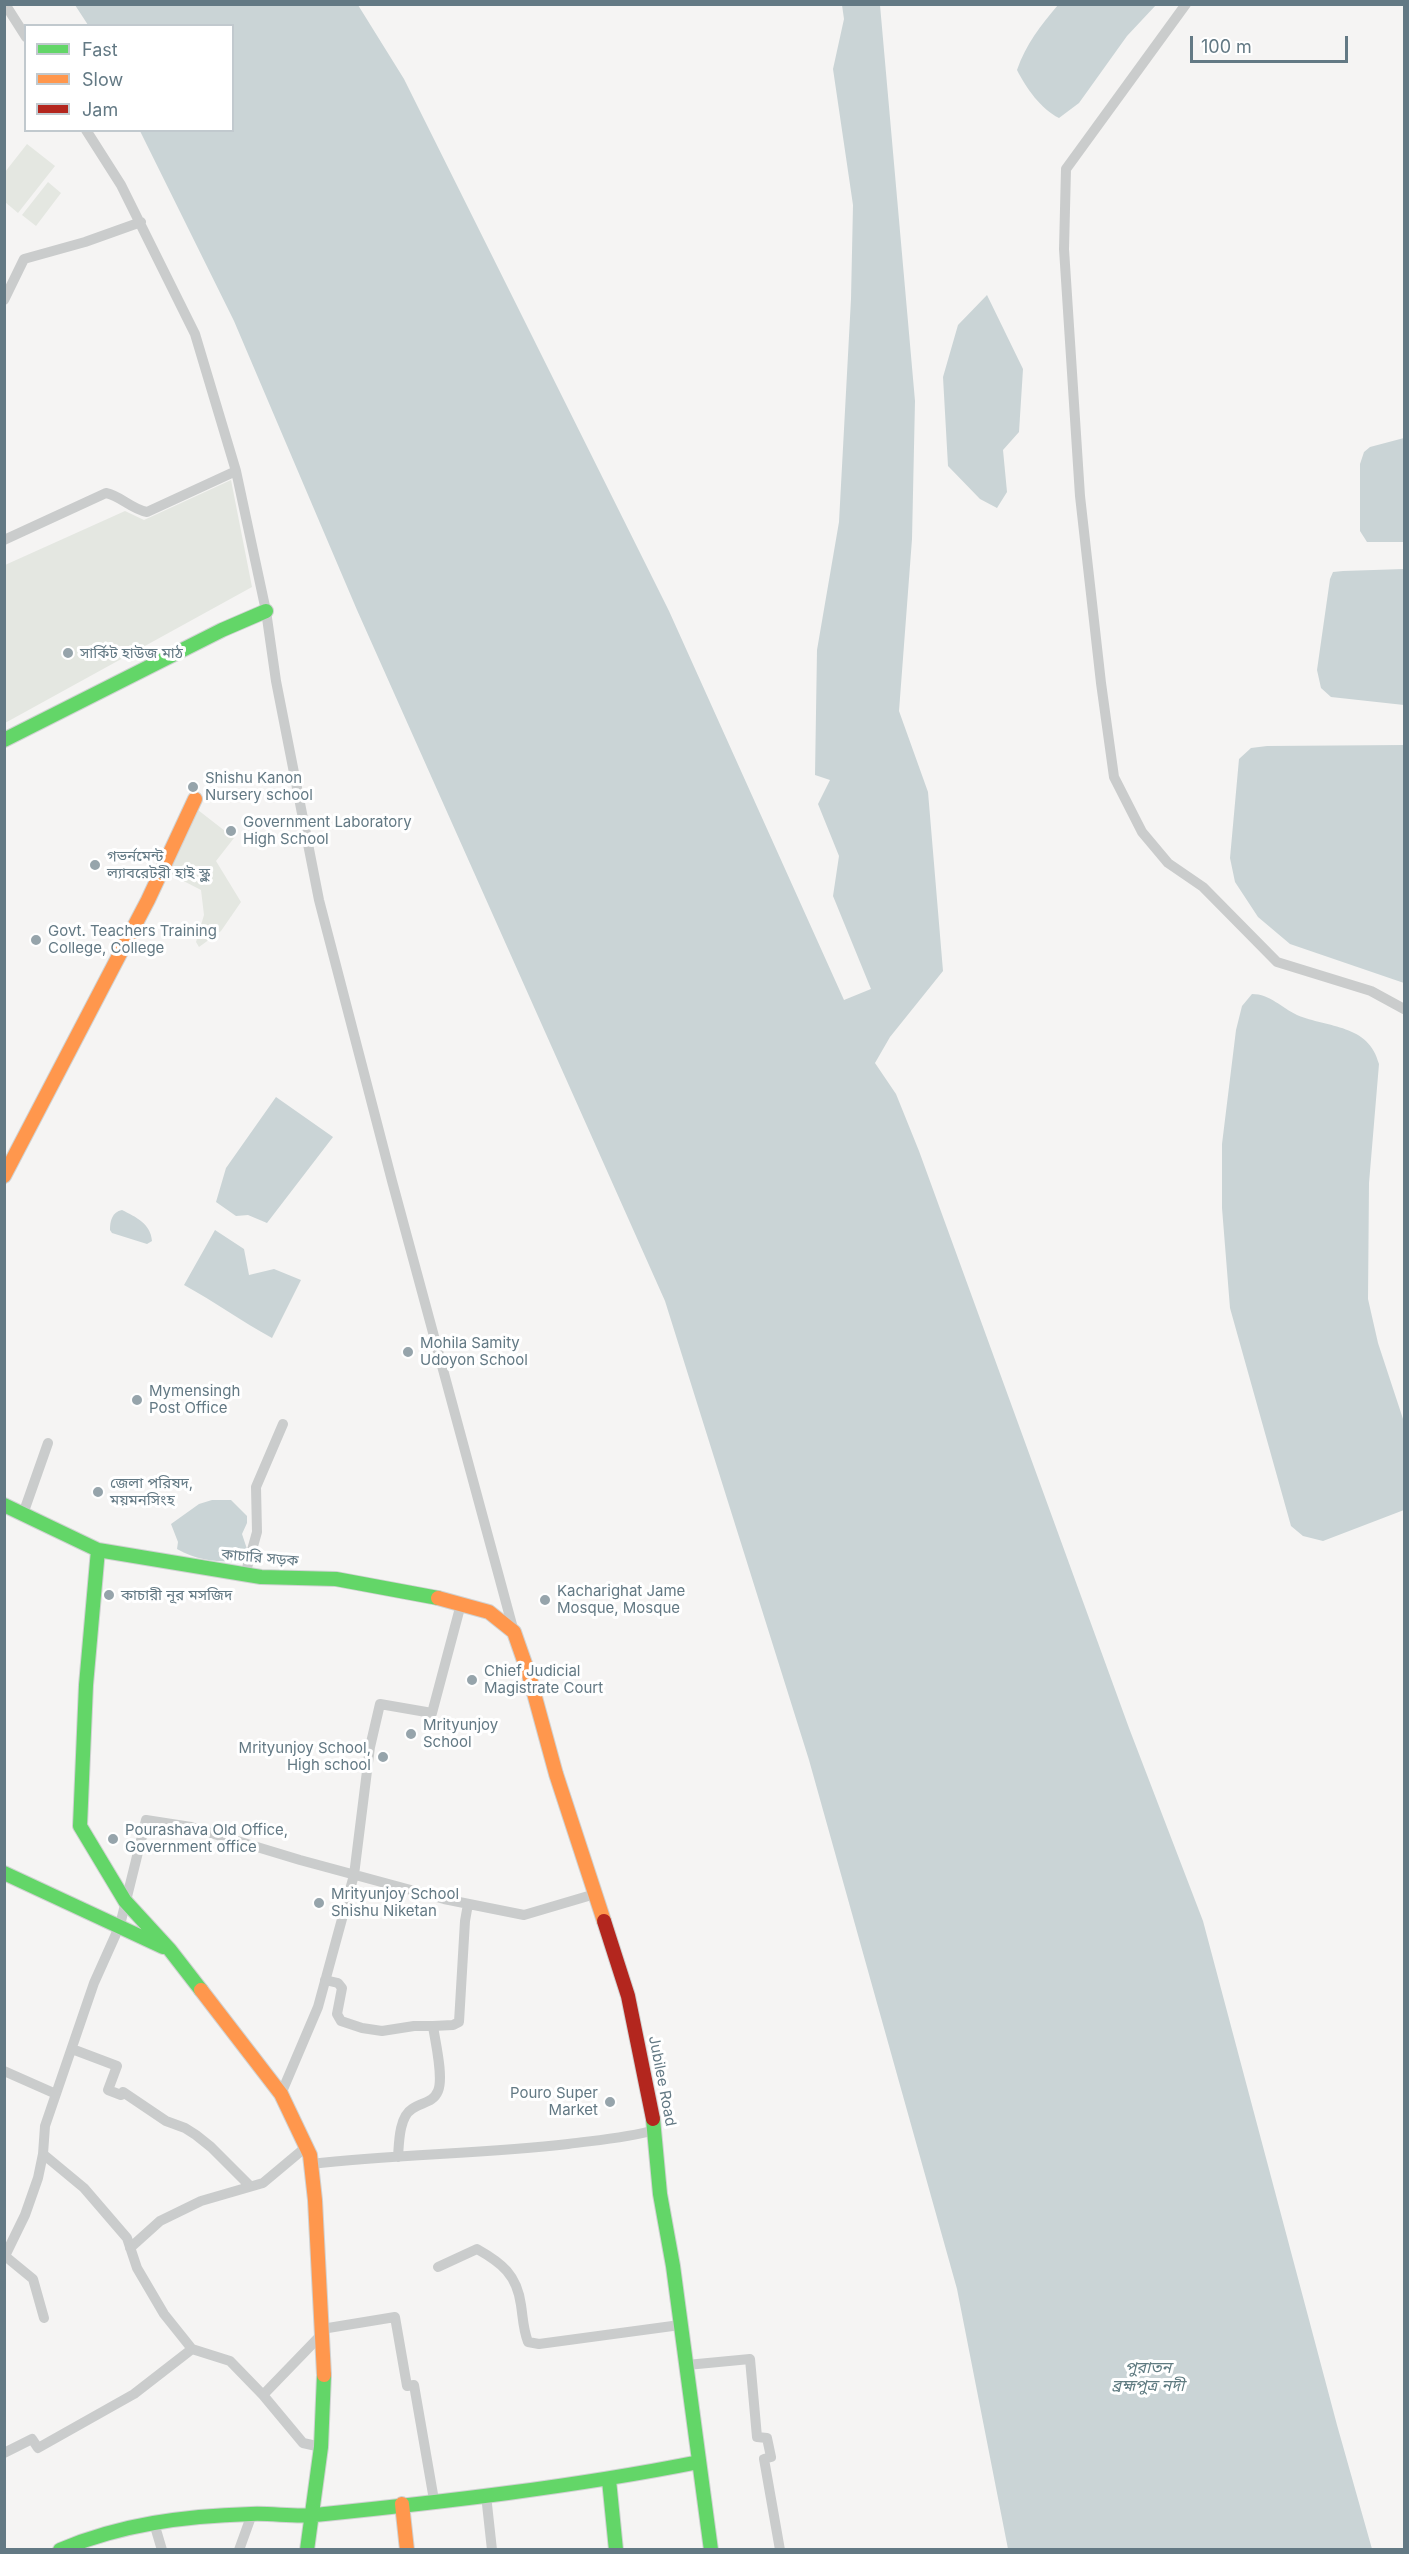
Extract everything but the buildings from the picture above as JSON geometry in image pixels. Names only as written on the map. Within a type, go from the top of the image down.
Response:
[{"type":"street","points":[[4,4],[24,34]]},
{"type":"street","points":[[1186,4],[1066,169],[1064,249],[1080,496],[1114,777],[1142,832],[1168,863],[1203,887],[1277,962],[1371,991],[1404,1009]]},
{"type":"street","points":[[87,132],[121,184],[195,334],[236,471],[266,611],[276,681],[319,900],[514,1632]]},
{"type":"street","points":[[4,300],[24,259],[85,242],[141,222]]},
{"type":"street","points":[[4,540],[106,493],[114,495],[138,510],[147,512],[236,471]]},
{"type":"street","points":[[4,740],[222,630],[266,611]]},
{"type":"street","points":[[4,1176],[148,900],[195,798]]},
{"type":"street","points":[[245,1575],[257,1532],[256,1487],[283,1424]]},
{"type":"street","points":[[23,1514],[48,1443]]},
{"type":"street","name":"কাচারি সড়ক","points":[[4,1505],[98,1550],[245,1575],[336,1579],[437,1598],[489,1612],[514,1632]]},
{"type":"street","points":[[98,1550],[86,1684],[80,1826],[125,1901],[170,1950],[281,2094],[306,2147],[311,2164],[325,2360],[321,2447],[307,2550]]},
{"type":"street","points":[[281,2094],[318,2007],[354,1875],[370,1747],[380,1704],[432,1713],[461,1604]]},
{"type":"street","name":"Jubilee Road","points":[[514,1632],[628,1996],[655,2130],[660,2194],[687,2365],[711,2550]]},
{"type":"street","points":[[44,2318],[33,2279],[5,2257],[25,2215],[38,2178],[45,2126],[94,1983],[120,1925],[146,1820],[191,1827],[354,1875],[468,1904],[524,1915],[595,1894]]},
{"type":"street","points":[[4,1873],[170,1950]]},
{"type":"street","points":[[325,1980],[338,1983],[342,1988],[337,2014],[340,2021],[362,2028],[382,2031],[414,2026],[453,2025],[459,2022],[468,1904]]},
{"type":"street","points":[[398,2157],[402,2129],[407,2115],[412,2109],[432,2099],[439,2089],[434,2026]]},
{"type":"street","points":[[72,2049],[117,2066],[108,2090],[122,2095],[123,2092],[166,2121],[186,2128],[211,2147],[250,2187]]},
{"type":"street","points":[[4,2071],[56,2094]]},
{"type":"street","points":[[311,2164],[368,2157],[510,2151],[632,2136],[655,2130]]},
{"type":"street","points":[[130,2248],[160,2221],[201,2201],[262,2183],[306,2147]]},
{"type":"street","points":[[43,2154],[84,2188],[127,2238],[137,2268],[164,2314],[192,2349],[230,2361],[263,2395],[303,2443],[321,2447]]},
{"type":"street","points":[[438,2267],[477,2249],[509,2270],[521,2303],[523,2329],[528,2342],[539,2344],[680,2325]]},
{"type":"street","points":[[263,2395],[322,2332],[395,2317],[407,2386],[414,2385],[434,2500]]},
{"type":"street","points":[[4,2453],[32,2439],[38,2448],[78,2426],[134,2394],[192,2349]]},
{"type":"street","points":[[687,2365],[750,2359],[757,2437],[767,2438],[771,2457],[764,2458],[780,2550]]},
{"type":"street","points":[[60,2550],[93,2536],[163,2520],[252,2514],[312,2515],[609,2480],[699,2462]]},
{"type":"street","points":[[609,2480],[616,2550]]},
{"type":"street","points":[[486,2494],[492,2550]]},
{"type":"street","points":[[402,2504],[407,2550]]},
{"type":"street","points":[[239,2550],[252,2514]]},
{"type":"street","points":[[154,2523],[162,2550]]},
{"type":"shaded area","points":[[27,144],[55,166],[18,213],[5,202],[5,172]]},
{"type":"shaded area","points":[[48,182],[61,193],[36,226],[22,215]]},
{"type":"shaded area","name":"সার্কিট হাউজ মাঠ","points":[[231,480],[252,587],[5,723],[5,565],[125,511],[144,520]]},
{"type":"shaded area","points":[[198,810],[234,838],[216,861],[241,902],[221,931],[199,947],[196,942],[204,915],[201,890],[168,873]]},
{"type":"water","name":"পুরাতন ব্রহ্মপুত্র নদী","points":[[75,5],[358,5],[404,79],[669,611],[844,1000],[871,989],[833,896],[839,856],[818,804],[830,780],[815,775],[817,650],[839,522],[851,299],[853,205],[833,69],[844,19],[842,5],[880,5],[915,401],[912,539],[899,711],[928,792],[943,971],[890,1037],[875,1063],[896,1094],[919,1151],[1129,1728],[1203,1921],[1372,2549],[1008,2549],[957,2289],[809,1760],[665,1301],[357,610],[234,321],[140,132],[234,132],[234,24],[87,24]]},
{"type":"water","points":[[1058,5],[1156,5],[1127,36],[1079,103],[1059,118],[1035,97],[1017,70],[1034,35]]},
{"type":"water","points":[[987,295],[1023,369],[1019,432],[1003,450],[1007,492],[997,508],[980,499],[948,466],[943,377],[958,325]]},
{"type":"water","points":[[1404,438],[1404,542],[1367,542],[1360,531],[1360,464],[1364,452],[1370,447]]},
{"type":"water","points":[[1404,569],[1404,705],[1331,697],[1321,688],[1317,670],[1330,579],[1333,572]]},
{"type":"water","points":[[1404,745],[1404,983],[1290,944],[1258,917],[1235,882],[1230,858],[1239,759],[1251,748]]},
{"type":"water","points":[[1252,994],[1270,999],[1297,1015],[1357,1034],[1374,1051],[1379,1064],[1369,1183],[1368,1299],[1378,1343],[1404,1422],[1404,1510],[1323,1541],[1303,1536],[1291,1526],[1230,1308],[1222,1208],[1222,1144],[1236,1030],[1242,1006]]},
{"type":"water","points":[[276,1097],[333,1137],[267,1223],[248,1215],[236,1216],[216,1202],[226,1168]]},
{"type":"water","points":[[122,1210],[146,1226],[152,1241],[147,1244],[112,1233],[110,1223],[112,1217]]},
{"type":"water","points":[[215,1230],[244,1249],[249,1275],[274,1269],[301,1280],[272,1338],[184,1285]]},
{"type":"water","points":[[212,1500],[231,1500],[247,1516],[247,1523],[242,1534],[248,1552],[246,1561],[211,1560],[177,1549],[178,1542],[171,1524],[199,1504]]},
{"type":"traffic: fast","points":[[4,740],[222,630],[266,611]]},
{"type":"traffic: fast","points":[[4,1505],[98,1550],[261,1577],[336,1579],[438,1598]]},
{"type":"traffic: fast","points":[[98,1550],[86,1685],[80,1826],[125,1901],[170,1950],[201,1990]]},
{"type":"traffic: fast","points":[[4,1873],[163,1947]]},
{"type":"traffic: fast","points":[[653,2119],[660,2194],[673,2266],[711,2550]]},
{"type":"traffic: fast","points":[[307,2550],[321,2447],[324,2375]]},
{"type":"traffic: fast","points":[[60,2550],[106,2534],[178,2519],[251,2514],[299,2516],[411,2505],[556,2486],[699,2462]]},
{"type":"traffic: fast","points":[[609,2480],[616,2550]]},
{"type":"traffic: slow","points":[[4,1176],[148,900],[195,799]]},
{"type":"traffic: slow","points":[[438,1598],[489,1612],[514,1632],[529,1675],[556,1774],[604,1921]]},
{"type":"traffic: slow","points":[[201,1990],[281,2094],[310,2155],[315,2200],[324,2375]]},
{"type":"traffic: slow","points":[[402,2504],[407,2550]]},
{"type":"traffic: jam","points":[[604,1921],[628,1996],[653,2119]]},
{"type":"place","name":"সার্কিট হাউজ মাঠ","points":[[68,653]]},
{"type":"place","name":"Shishu Kanon Nursery school","points":[[193,787]]},
{"type":"place","name":"Government Laboratory High School","points":[[231,831]]},
{"type":"place","name":"গভর্নমেন্ট ল্যাবরেটরী হাই স্কুল","points":[[95,865]]},
{"type":"place","name":"Govt. Teachers Training College, College","points":[[36,940]]},
{"type":"place","name":"Mohila Samity Udoyon School","points":[[408,1352]]},
{"type":"place","name":"Mymensingh Post Office","points":[[137,1400]]},
{"type":"place","name":"জেলা পরিষদ, ময়মনসিংহ","points":[[98,1492]]},
{"type":"place","name":"কাচারী নূর মসজিদ","points":[[109,1595]]},
{"type":"place","name":"Kacharighat Jame Mosque, Mosque","points":[[545,1600]]},
{"type":"place","name":"Chief Judicial Magistrate Court","points":[[472,1680]]},
{"type":"place","name":"Mrityunjoy School","points":[[411,1734]]},
{"type":"place","name":"Mrityunjoy School, High school","points":[[383,1757]]},
{"type":"place","name":"Pourashava Old Office, Government office","points":[[113,1839]]},
{"type":"place","name":"Mrityunjoy School Shishu Niketan","points":[[319,1903]]},
{"type":"place","name":"Pouro Super Market","points":[[610,2102]]}]
